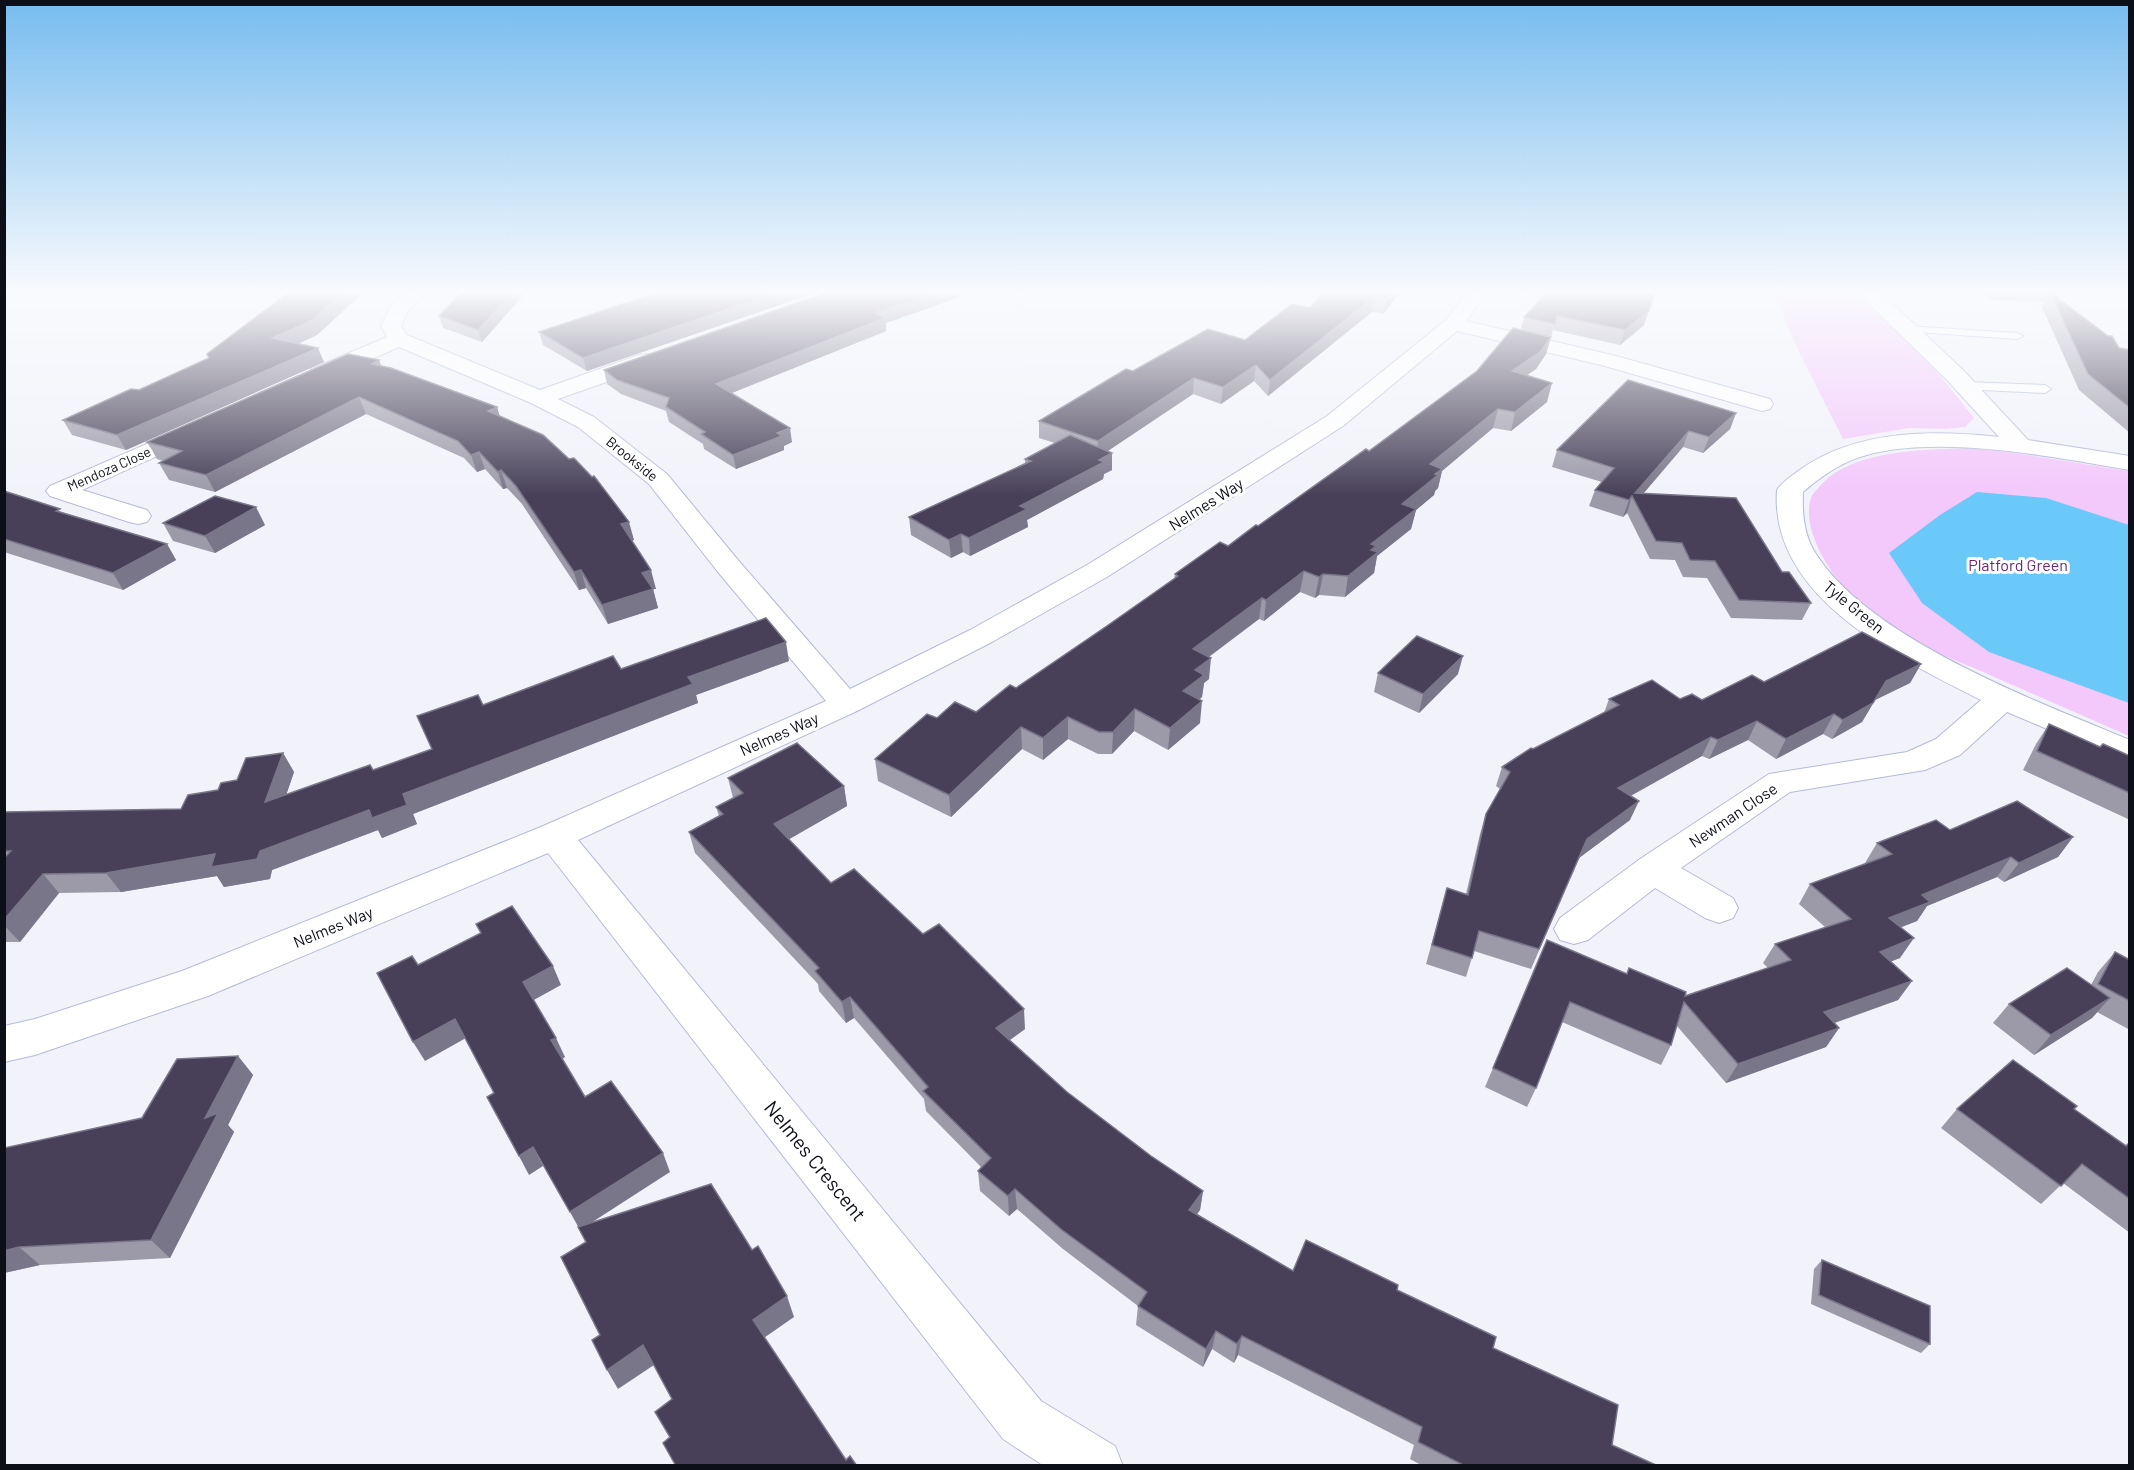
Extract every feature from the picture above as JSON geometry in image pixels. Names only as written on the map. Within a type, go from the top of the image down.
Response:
[{"type":"street","points":[[300,383],[355,359]]},
{"type":"street","name":"Brookside","points":[[446,359],[539,398],[585,422],[658,479],[728,566],[846,704]]},
{"type":"street","points":[[539,398],[652,359]]},
{"type":"street","name":"Nelmes Way","points":[[4,1044],[35,1037],[194,984],[554,836],[846,704],[981,636],[1097,572],[1335,421],[1411,359]]},
{"type":"street","points":[[1603,359],[1761,404]]},
{"type":"street","points":[[1937,359],[2022,447],[2130,463]]},
{"type":"street","name":"Mendoza Close","points":[[138,516],[59,491],[213,422]]},
{"type":"street","name":"Tyle Green","points":[[2022,447],[1959,440],[1919,441],[1880,445],[1845,454],[1812,471],[1790,490],[1788,511],[1792,531],[1803,557],[1825,586],[1866,620],[2003,698],[2130,753]]},
{"type":"street","name":"Newman Close","points":[[1574,928],[1653,869],[1781,782],[1913,762],[1948,747],[2003,698]]},
{"type":"street","name":"Nelmes Crescent","points":[[554,836],[1022,1419],[1095,1466]]},
{"type":"street","points":[[1653,869],[1719,909]]},
{"type":"lane","points":[[1965,386],[2045,389]]},
{"type":"green space","points":[[1802,359],[1923,359],[1944,380],[1974,418],[1965,427],[1909,428],[1843,439]]},
{"type":"green space","name":"Platford Green","points":[[1983,448],[2129,471],[2129,736],[1942,655],[1915,641],[1881,619],[1850,594],[1822,556],[1812,532],[1809,509],[1812,496],[1829,477],[1844,467],[1882,455],[1924,450]]},
{"type":"water","points":[[1977,492],[2046,498],[2129,525],[2129,703],[1989,652],[1922,603],[1889,553],[1940,515]]},
{"type":"building","points":[[208,359],[294,359],[117,435],[63,420],[131,389],[139,390]]},
{"type":"building","points":[[337,359],[379,360],[372,364],[391,368],[497,407],[488,411],[543,435],[569,459],[574,458],[592,477],[594,476],[629,522],[621,524],[651,570],[642,573],[653,589],[602,605],[581,570],[574,572],[516,486],[501,470],[498,472],[479,452],[471,455],[458,441],[359,397],[206,475],[159,463],[182,451],[147,442]]},
{"type":"building","points":[[637,359],[781,359],[716,384],[790,428],[777,433],[782,436],[733,455],[701,434],[705,432],[666,407],[669,398],[617,380],[604,370]]},
{"type":"building","points":[[1155,359],[1297,359],[1270,380],[1256,365],[1223,387],[1194,378],[1098,441],[1039,421],[1126,369],[1133,371]]},
{"type":"building","points":[[1487,359],[1530,359],[1512,371],[1552,383],[1515,412],[1498,409],[1430,464],[1442,469],[1435,474],[1438,475],[1402,504],[1416,509],[1371,544],[1376,546],[1371,550],[1378,552],[1348,576],[1323,574],[1319,577],[1304,571],[1266,600],[1262,598],[1193,649],[1211,658],[1195,670],[1204,675],[1183,691],[1202,701],[1170,728],[1135,709],[1113,732],[1099,732],[1068,717],[1043,738],[1021,727],[949,795],[875,759],[927,714],[937,718],[955,702],[976,712],[1010,685],[1016,688],[1178,576],[1175,574],[1220,542],[1228,546],[1366,449],[1369,451],[1477,371]]},
{"type":"building","points":[[2081,359],[2130,359],[2130,408],[2088,374]]},
{"type":"building","points":[[1628,380],[1736,413],[1709,437],[1689,431],[1635,493],[1736,498],[1782,572],[1789,572],[1811,603],[1739,600],[1715,561],[1690,560],[1682,543],[1656,541],[1632,496],[1629,500],[1595,490],[1614,468],[1557,450]]},
{"type":"building","points":[[1070,435],[1112,453],[1099,460],[1104,462],[1020,506],[1027,509],[969,538],[961,534],[949,540],[909,517],[1031,461],[1025,459]]},
{"type":"building","points":[[4,491],[60,509],[56,511],[167,544],[113,573],[4,539]]},
{"type":"building","points":[[215,496],[256,507],[205,536],[163,523]]},
{"type":"building","points":[[766,618],[786,642],[688,677],[693,684],[403,794],[407,805],[372,818],[369,810],[260,851],[257,859],[211,867],[215,854],[106,873],[43,874],[4,920],[4,858],[11,851],[4,851],[4,812],[181,809],[188,795],[218,790],[221,783],[237,780],[246,758],[283,753],[265,802],[370,765],[373,770],[432,749],[417,716],[478,695],[483,705],[613,656],[621,669]]},
{"type":"building","points":[[1862,632],[1921,664],[1886,681],[1873,703],[1843,720],[1834,714],[1786,739],[1757,721],[1718,740],[1711,737],[1618,788],[1639,801],[1587,839],[1539,949],[1479,931],[1472,958],[1432,945],[1447,888],[1468,895],[1486,814],[1510,772],[1502,767],[1531,748],[1619,705],[1609,699],[1652,680],[1680,699],[1692,694],[1702,700],[1752,675],[1764,682]]},
{"type":"building","points":[[1417,636],[1463,656],[1423,694],[1378,673]]},
{"type":"building","points":[[2049,724],[2100,747],[2103,744],[2130,756],[2130,793],[2037,751]]},
{"type":"building","points":[[797,743],[844,786],[774,824],[831,883],[854,869],[923,934],[939,924],[1024,1009],[996,1028],[1067,1092],[1151,1156],[1203,1191],[1189,1210],[1293,1271],[1306,1240],[1398,1285],[1397,1290],[1496,1337],[1493,1348],[1618,1405],[1612,1445],[1658,1466],[1465,1466],[1418,1442],[1422,1427],[1242,1336],[1237,1344],[1216,1331],[1206,1349],[1138,1306],[1147,1292],[1062,1230],[1015,1189],[1008,1196],[978,1171],[991,1158],[923,1091],[928,1087],[850,997],[842,1002],[815,971],[819,968],[689,832],[723,814],[716,807],[743,793],[728,778]]},
{"type":"building","points":[[2017,801],[2073,837],[2019,863],[2011,857],[1922,895],[1930,902],[1889,918],[1914,938],[1880,952],[1912,981],[1824,1012],[1839,1028],[1738,1064],[1684,1002],[1671,1045],[1570,1002],[1536,1088],[1493,1068],[1547,940],[1627,974],[1629,968],[1686,992],[1685,996],[1791,960],[1775,944],[1851,919],[1810,884],[1892,854],[1877,843],[1936,820],[1950,830]]},
{"type":"building","points":[[512,906],[553,966],[523,982],[556,1038],[551,1040],[585,1097],[611,1081],[663,1153],[570,1212],[533,1147],[519,1156],[487,1097],[494,1093],[455,1019],[413,1042],[377,973],[412,956],[418,965],[481,933],[476,924]]},
{"type":"building","points":[[2115,952],[2130,960],[2130,1001],[2098,984]]},
{"type":"building","points":[[2067,968],[2110,998],[2051,1035],[2009,1004]]},
{"type":"building","points":[[238,1056],[205,1118],[218,1113],[151,1240],[19,1247],[4,1251],[4,1148],[142,1118],[177,1059]]},
{"type":"building","points":[[2013,1060],[2077,1106],[2074,1109],[2126,1146],[2130,1142],[2130,1199],[2082,1164],[2061,1186],[1957,1109]]},
{"type":"building","points":[[711,1184],[752,1250],[758,1246],[787,1296],[753,1320],[846,1460],[850,1456],[857,1466],[676,1466],[663,1443],[670,1437],[655,1412],[672,1399],[643,1345],[607,1370],[592,1340],[600,1335],[561,1257],[586,1242],[578,1227]]},
{"type":"building","points":[[1822,1260],[1930,1306],[1930,1344],[1819,1295]]}]
